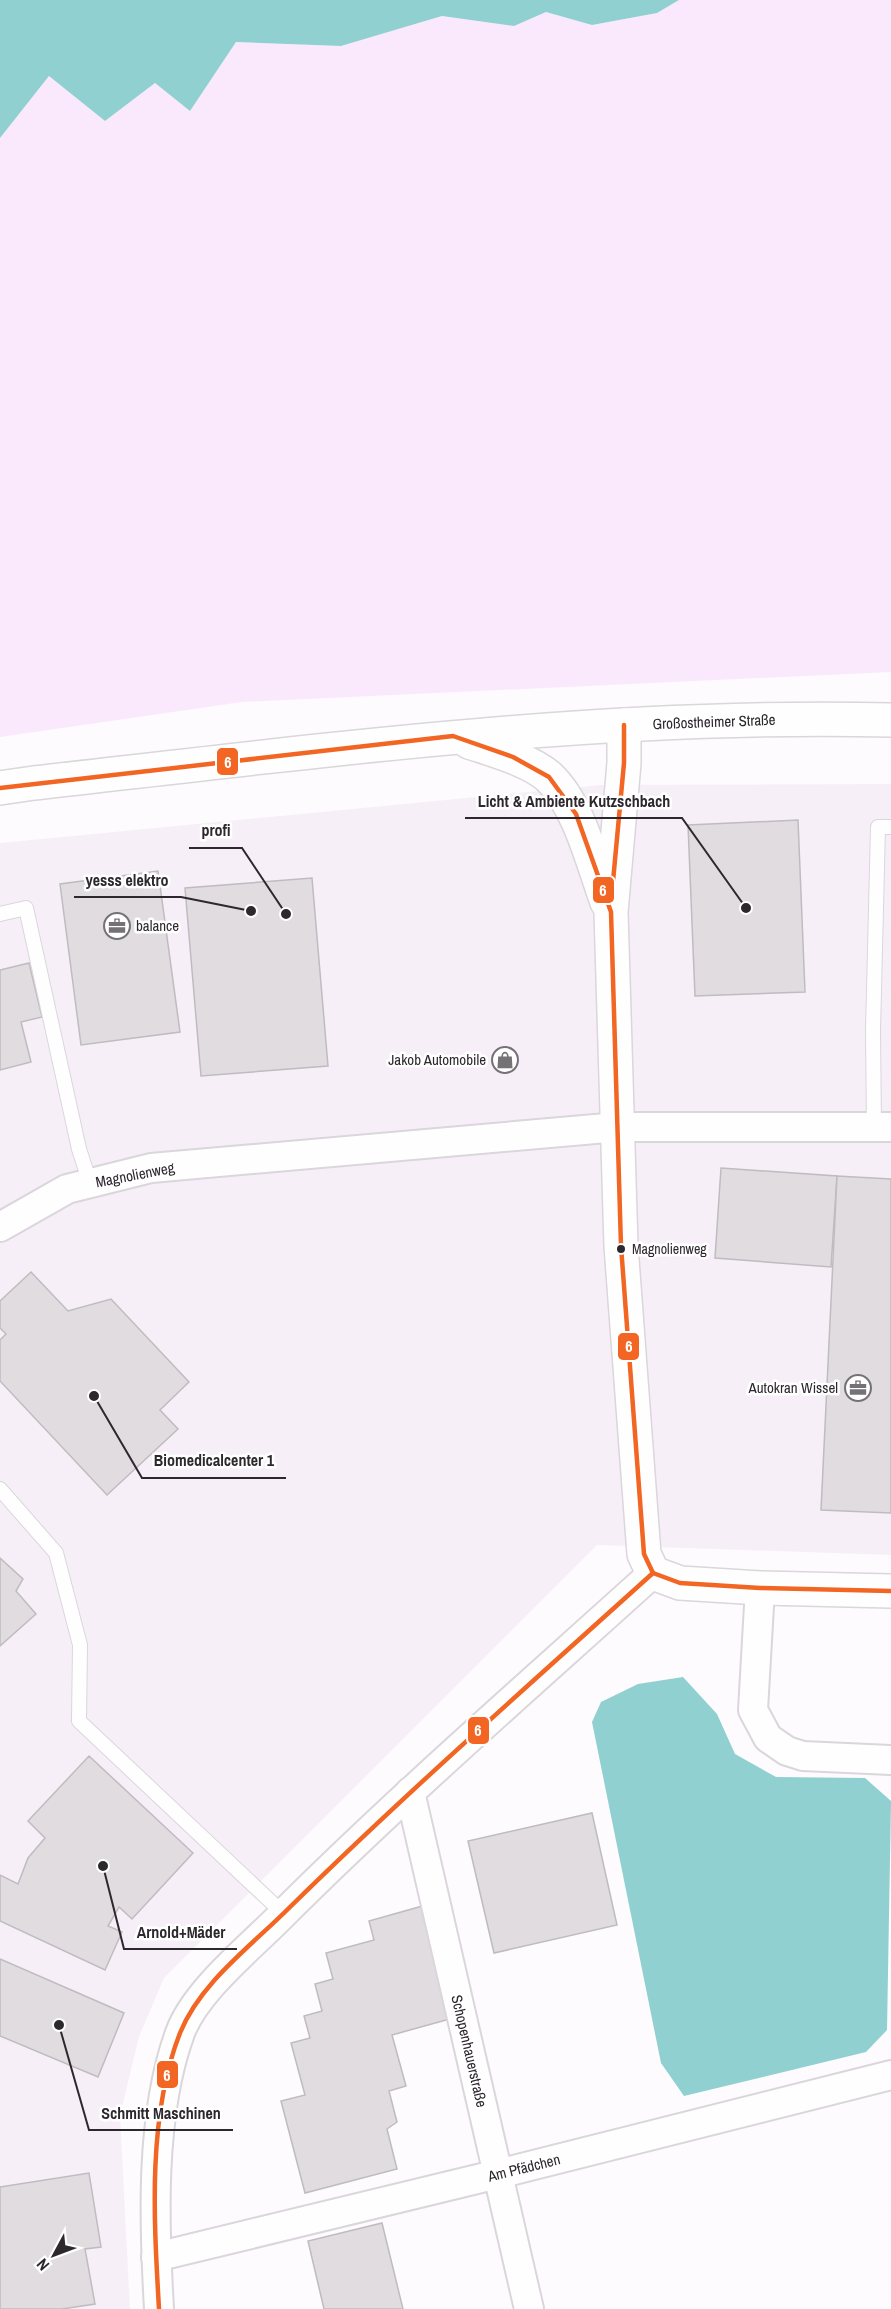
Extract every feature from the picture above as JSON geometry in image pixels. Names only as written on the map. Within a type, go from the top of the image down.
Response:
[{"type":"street","name":"Großostheimer Straße","points":[[0,788],[453,736],[624,725],[827,718],[891,720]]},
{"type":"street","points":[[624,725],[624,763],[611,912],[622,1273],[644,1554],[653,1573],[680,1583],[760,1588],[891,1591]]},
{"type":"street","points":[[453,736],[513,757],[549,777],[576,814],[611,912]]},
{"type":"street","name":"Magnolienweg","points":[[0,1227],[67,1189],[151,1168],[618,1127],[883,1127]]},
{"type":"street","points":[[159,2309],[156,2201],[162,2096],[180,2031],[202,1995],[358,1839],[653,1573]]},
{"type":"street","points":[[760,1588],[753,1710],[768,1738],[787,1751],[803,1756],[891,1760]]},
{"type":"street","name":"Schopenhauerstraße","points":[[410,1792],[529,2309]]},
{"type":"street","name":"Am Pfädchen","points":[[156,2257],[891,2075]]},
{"type":"lane","points":[[883,1127],[873,1030],[879,826],[891,827]]},
{"type":"lane","points":[[0,914],[26,908],[80,1149],[90,1183]]},
{"type":"lane","points":[[0,1489],[56,1553],[80,1645],[79,1721],[284,1914]]},
{"type":"shaded area","points":[[679,0],[891,0],[891,672],[242,702],[0,737],[0,138],[49,76],[105,121],[155,83],[190,111],[236,42],[341,46],[442,16],[513,26],[546,12],[592,25],[657,13]]},
{"type":"shaded area","points":[[891,784],[891,1555],[597,1545],[164,1978],[139,2037],[120,2115],[130,2309],[0,2309],[0,843],[601,785]]},
{"type":"water","points":[[0,0],[679,0],[657,13],[592,25],[546,12],[514,26],[442,16],[341,46],[236,42],[190,111],[155,83],[105,121],[49,76],[0,138]]},
{"type":"water","points":[[683,1677],[717,1714],[735,1754],[776,1777],[865,1778],[891,1801],[887,2030],[866,2052],[684,2096],[661,2063],[592,1722],[601,1702],[638,1684]]},
{"type":"building","points":[[798,820],[805,992],[695,996],[688,825]]},
{"type":"building","points":[[158,871],[180,1032],[81,1045],[60,884]]},
{"type":"building","points":[[312,878],[328,1066],[201,1076],[185,888]]},
{"type":"building","points":[[29,963],[42,1017],[21,1022],[31,1062],[0,1070],[0,970]]},
{"type":"building","points":[[721,1168],[837,1176],[831,1267],[715,1258]]},
{"type":"building","name":"Autokran Wissel","points":[[837,1176],[891,1179],[891,1513],[821,1510]]},
{"type":"building","points":[[31,1272],[68,1311],[111,1299],[189,1382],[160,1410],[178,1429],[107,1495],[0,1381],[0,1340],[6,1334],[0,1328],[0,1301]]},
{"type":"building","points":[[0,1558],[23,1579],[16,1591],[36,1614],[0,1646]]},
{"type":"building","points":[[89,1756],[193,1853],[132,1919],[119,1907],[108,1926],[122,1932],[105,1970],[0,1921],[0,1875],[18,1884],[28,1858],[45,1838],[28,1821]]},
{"type":"building","points":[[592,1813],[617,1925],[494,1953],[468,1841]]},
{"type":"building","points":[[426,1905],[457,2017],[392,2035],[406,2086],[389,2091],[397,2122],[387,2129],[397,2169],[305,2193],[281,2101],[305,2095],[291,2043],[310,2038],[304,2016],[322,2011],[315,1984],[333,1979],[326,1953],[374,1940],[369,1921]]},
{"type":"building","points":[[0,1959],[124,2013],[98,2077],[0,2036]]},
{"type":"building","points":[[89,2173],[101,2247],[85,2249],[95,2304],[62,2309],[0,2309],[0,2187]]},
{"type":"building","points":[[382,2223],[403,2309],[324,2309],[308,2241]]},
{"type":"transit line","name":"6","points":[[612,892],[624,763],[624,725]]},
{"type":"transit line","name":"6","points":[[0,788],[453,736],[513,757],[549,777],[576,814],[611,912],[621,1246],[644,1554],[653,1573]]},
{"type":"transit line","name":"6","points":[[653,1573],[680,1583],[760,1588],[891,1591]]},
{"type":"transit line","name":"6","points":[[159,2309],[155,2170],[162,2099],[169,2065],[180,2033],[200,1998],[228,1966],[378,1823],[653,1573]]},
{"type":"place","name":"Licht & Ambiente Kutzschbach","points":[[746,908]]},
{"type":"place","name":"yesss elektro","points":[[251,911]]},
{"type":"place","name":"profi","points":[[286,914]]},
{"type":"place","name":"balance","points":[[117,926]]},
{"type":"place","name":"Jakob Automobile","points":[[505,1060]]},
{"type":"place","name":"Magnolienweg","points":[[621,1249]]},
{"type":"place","name":"Autokran Wissel","points":[[858,1388]]},
{"type":"place","name":"Biomedicalcenter 1","points":[[94,1396]]},
{"type":"place","name":"Arnold+Mäder","points":[[103,1866]]},
{"type":"place","name":"Schmitt Maschinen","points":[[59,2025]]}]
